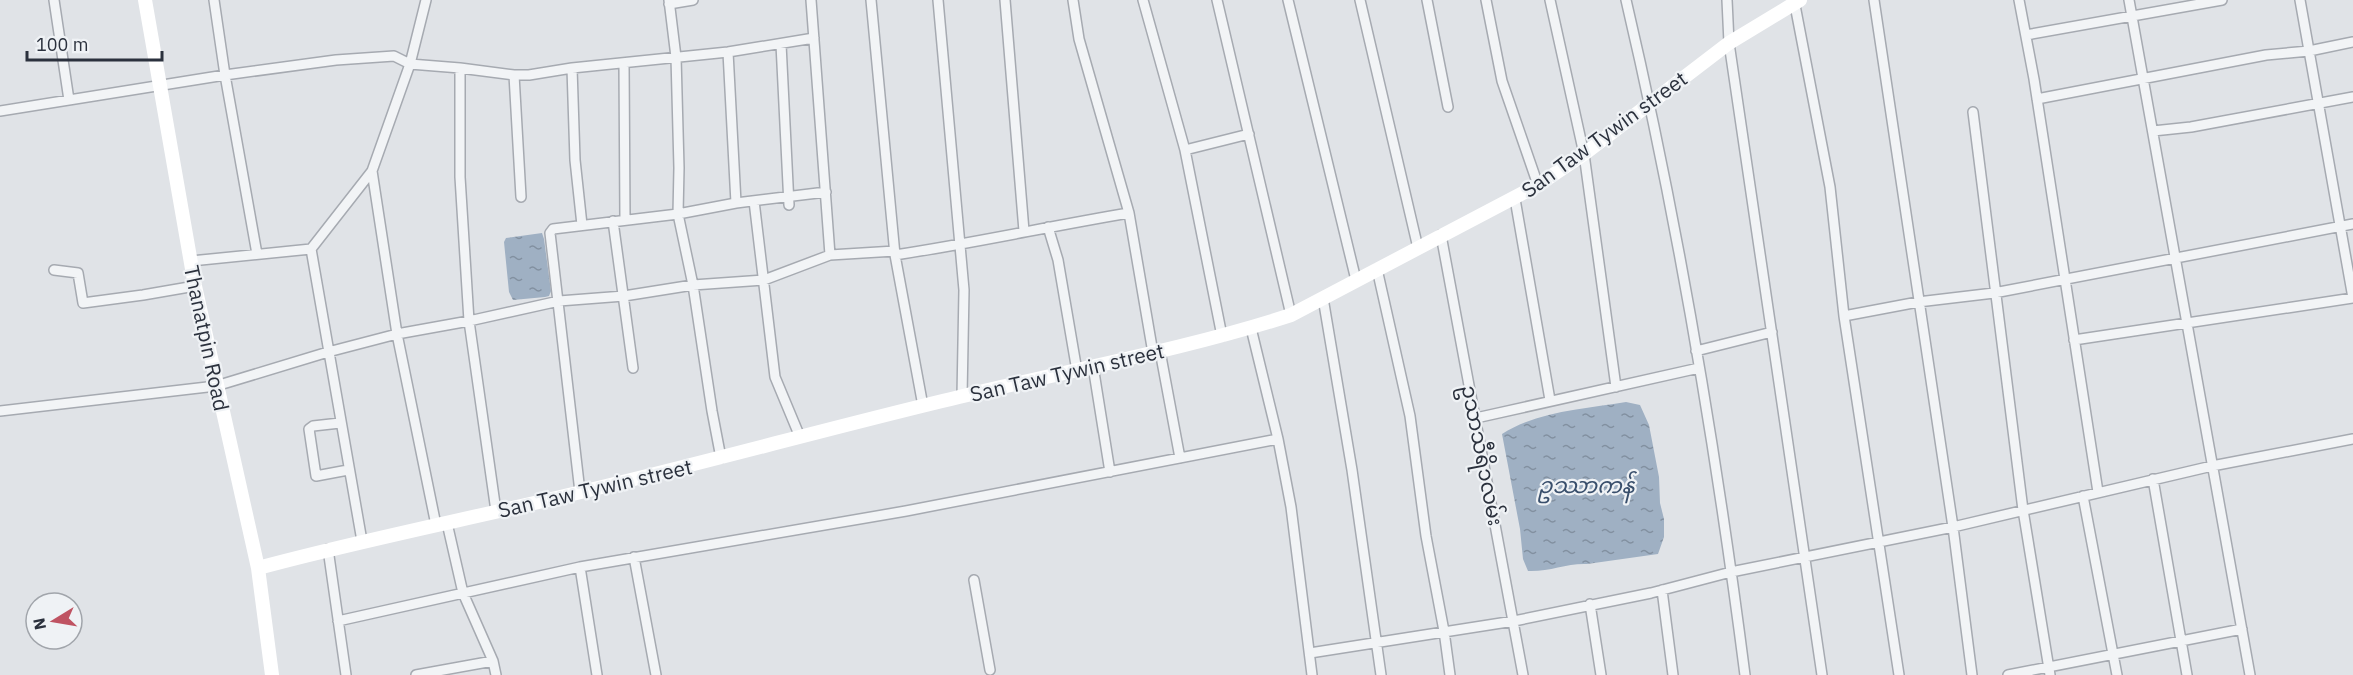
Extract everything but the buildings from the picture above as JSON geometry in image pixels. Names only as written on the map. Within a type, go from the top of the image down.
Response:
[{"type":"street","points":[[54,0],[69,100]]},
{"type":"street","name":"Thanatpin Road","points":[[145,0],[195,286],[258,568],[272,675]]},
{"type":"street","points":[[214,0],[257,254]]},
{"type":"street","points":[[191,261],[311,249],[372,171],[410,64],[426,0]]},
{"type":"street","points":[[693,0],[669,2],[676,57],[678,214],[693,285],[712,411],[722,458]]},
{"type":"street","points":[[811,0],[830,255]]},
{"type":"street","points":[[871,0],[895,253],[923,406]]},
{"type":"street","points":[[938,0],[958,246],[964,290],[962,396]]},
{"type":"street","points":[[1005,0],[1024,231]]},
{"type":"street","points":[[1073,0],[1079,39],[1129,213],[1156,352],[1180,458]]},
{"type":"street","points":[[1143,0],[1185,150],[1222,336]]},
{"type":"street","points":[[1217,0],[1291,315]]},
{"type":"street","points":[[1288,0],[1356,280]]},
{"type":"street","points":[[1360,0],[1418,248]]},
{"type":"street","points":[[1427,0],[1448,107]]},
{"type":"street","points":[[1486,0],[1502,81],[1538,186]]},
{"type":"street","points":[[1550,0],[1584,154],[1616,387]]},
{"type":"street","points":[[1626,0],[1650,101],[1699,368],[1745,675]]},
{"type":"street","points":[[1727,0],[1730,43],[1822,675]]},
{"type":"street","points":[[1874,0],[1953,527],[1972,675]]},
{"type":"street","points":[[2019,0],[2037,99],[2098,492]]},
{"type":"street","points":[[2129,0],[2250,675]]},
{"type":"street","points":[[2026,35],[2222,0]]},
{"type":"street","points":[[2074,340],[2186,321],[2353,298],[2300,0]]},
{"type":"street","points":[[1796,1],[1830,188],[1844,316],[1877,544],[1899,675]]},
{"type":"street","name":"San Taw Tywin street","points":[[258,568],[328,549],[722,458],[962,396],[1222,336],[1291,315],[1538,186],[1584,154],[1650,101],[1730,43],[1796,1]]},
{"type":"street","points":[[0,111],[225,75],[336,60],[394,56],[410,64],[514,75],[728,52],[814,38]]},
{"type":"street","points":[[2037,99],[2266,55],[2309,51],[2353,42]]},
{"type":"street","points":[[782,44],[789,201]]},
{"type":"street","points":[[728,52],[736,203]]},
{"type":"street","points":[[624,63],[623,188],[626,219]]},
{"type":"street","points":[[460,68],[460,177],[469,321],[496,511]]},
{"type":"street","points":[[572,68],[575,159],[582,225]]},
{"type":"street","points":[[514,75],[521,197]]},
{"type":"street","points":[[2153,131],[2201,125],[2353,97]]},
{"type":"street","points":[[1973,112],[2023,510],[2050,671]]},
{"type":"street","points":[[1185,150],[1249,134]]},
{"type":"street","points":[[372,171],[397,334],[442,524],[463,593],[494,661],[496,675]]},
{"type":"street","points":[[580,492],[550,233],[553,229],[678,214],[736,203],[789,201],[826,192]]},
{"type":"street","points":[[1515,199],[1550,400]]},
{"type":"street","points":[[754,201],[775,377],[800,437]]},
{"type":"street","points":[[0,411],[216,386],[397,334],[559,301],[624,296],[693,285],[765,280],[830,255],[895,253],[958,246],[1024,231],[1129,213]]},
{"type":"street","points":[[613,220],[633,368]]},
{"type":"street","points":[[1844,316],[1918,302],[1994,293],[2353,224]]},
{"type":"street","points":[[1048,227],[1058,261],[1077,370]]},
{"type":"street","name":"ဥသာသီရိ၁လမ်း","points":[[1441,235],[1523,675]]},
{"type":"street","points":[[311,249],[362,541]]},
{"type":"street","points":[[1377,269],[1410,416],[1426,536],[1450,675]]},
{"type":"street","points":[[54,270],[69,270],[78,273],[83,303],[195,286]]},
{"type":"street","points":[[1323,298],[1352,470],[1381,675]]},
{"type":"street","points":[[1251,328],[1278,439],[1291,507],[1312,675]]},
{"type":"street","points":[[1696,351],[1772,332]]},
{"type":"street","points":[[1093,366],[1110,472]]},
{"type":"street","points":[[1476,418],[1699,368]]},
{"type":"street","points":[[340,423],[313,426],[309,429],[316,476],[348,470]]},
{"type":"street","points":[[338,621],[580,567],[906,511],[1278,439]]},
{"type":"street","points":[[1310,653],[1514,621],[1662,590],[1731,572],[1877,544],[2212,466],[2353,439]]},
{"type":"street","points":[[2153,479],[2187,675]]},
{"type":"street","points":[[2083,496],[2117,675]]},
{"type":"street","points":[[328,549],[346,675]]},
{"type":"street","points":[[634,557],[656,675]]},
{"type":"street","points":[[580,567],[597,675]]},
{"type":"street","points":[[974,580],[990,670]]},
{"type":"street","points":[[1662,590],[1673,675]]},
{"type":"street","points":[[1590,604],[1601,675]]},
{"type":"street","points":[[2008,675],[2050,671],[2113,654],[2242,629]]},
{"type":"street","points":[[416,675],[494,661]]},
{"type":"water","points":[[542,233],[551,291],[549,296],[513,300],[509,292],[504,242],[506,238]]},
{"type":"water","name":"ဥဿာကန်","points":[[1626,402],[1640,405],[1649,425],[1664,519],[1664,537],[1658,554],[1528,571],[1523,559],[1520,529],[1502,434],[1530,420],[1578,409]]}]
